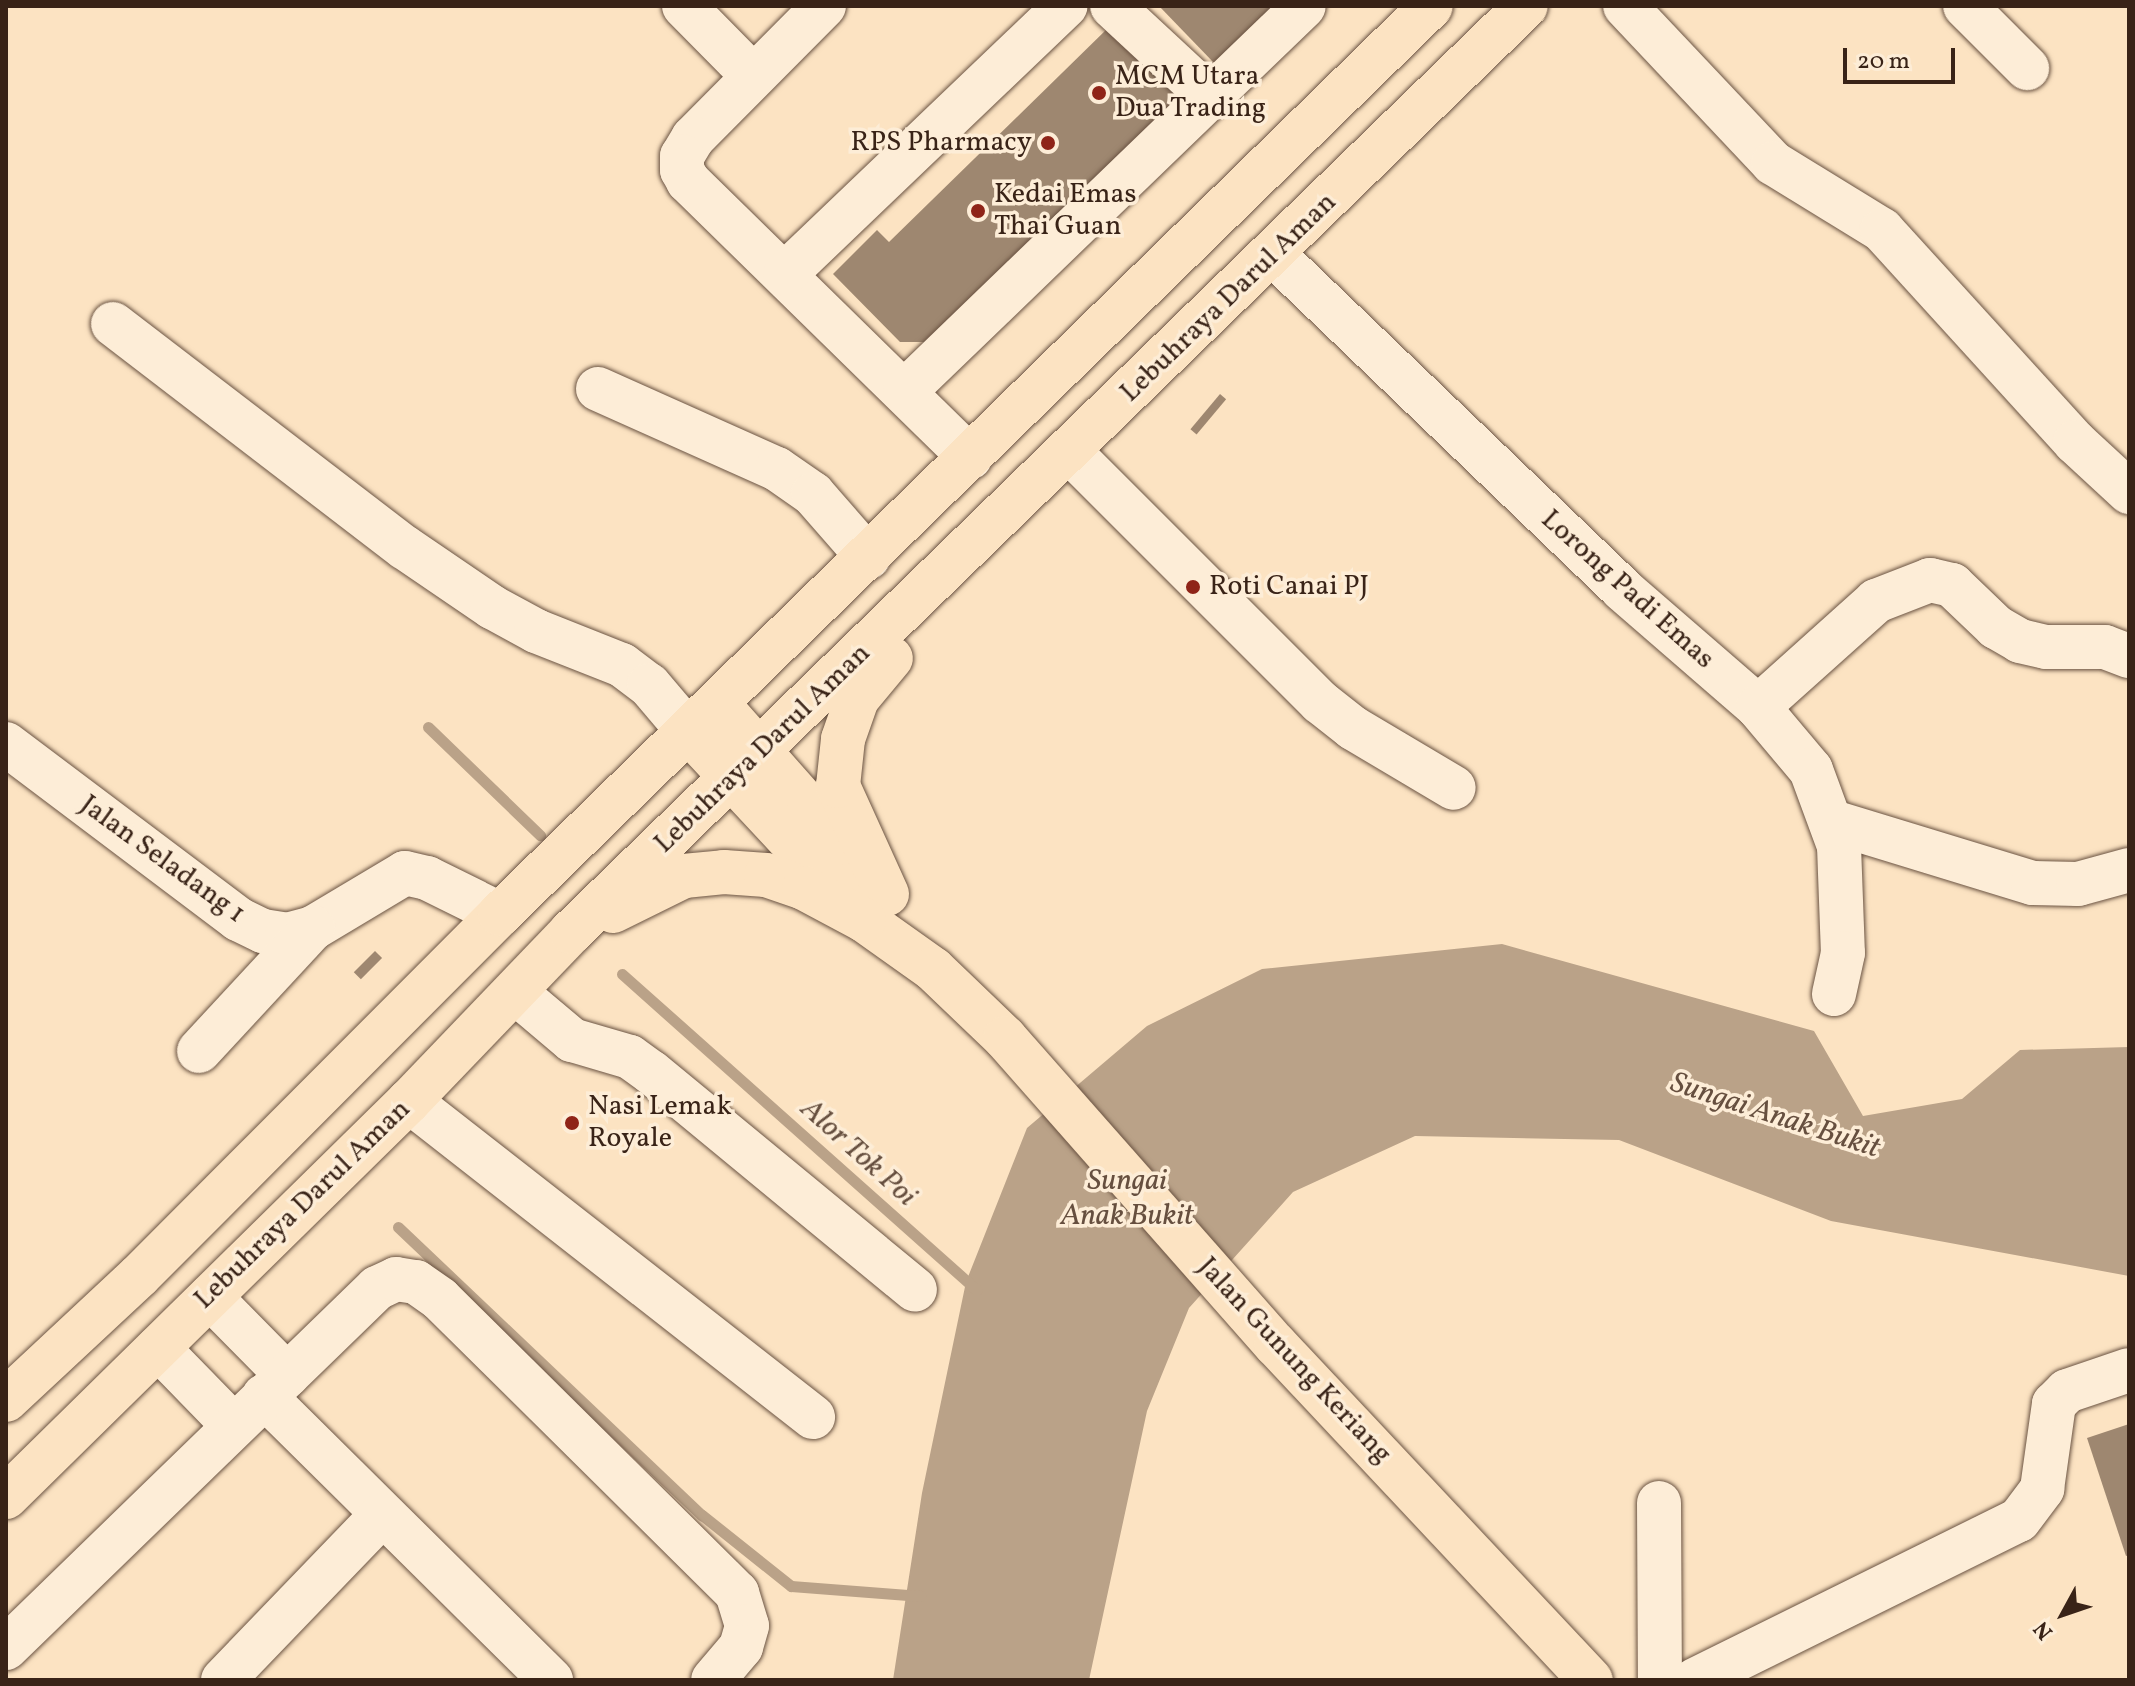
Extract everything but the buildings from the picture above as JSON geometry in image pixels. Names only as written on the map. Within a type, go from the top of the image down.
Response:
[{"type":"main road","points":[[6,1400],[139,1276],[500,914],[1431,6]]},
{"type":"main road","name":"Lebuhraya Darul Aman","points":[[6,1497],[409,1101],[571,932],[1071,453],[1526,6]]},
{"type":"main road","points":[[875,907],[838,786],[843,739],[857,699],[918,625],[950,570]]},
{"type":"main road","name":"Jalan Gunung Keriang","points":[[702,717],[933,969],[1005,1038],[1276,1345],[1591,1680]]},
{"type":"main road","points":[[571,932],[684,876],[724,872],[766,875],[875,907]]},
{"type":"street","points":[[684,6],[751,74]]},
{"type":"street","points":[[824,6],[751,74],[693,138],[682,156],[682,170],[688,181],[970,457]]},
{"type":"street","points":[[785,274],[1065,6]]},
{"type":"street","points":[[1112,6],[1210,97]]},
{"type":"street","points":[[905,391],[1304,6]]},
{"type":"street","points":[[1625,6],[1773,163],[1882,230],[2034,400],[2129,492]]},
{"type":"street","points":[[1965,6],[2027,68]]},
{"type":"street","name":"Lorong Padi Emas","points":[[1273,254],[1622,589],[1758,707],[1811,770],[1833,822],[1839,846],[1843,953],[1834,994]]},
{"type":"street","points":[[113,324],[404,547],[480,598],[536,631],[622,665],[702,717]]},
{"type":"street","points":[[598,389],[777,469],[813,494],[868,557]]},
{"type":"street","points":[[1071,453],[1320,702],[1353,728],[1454,788]]},
{"type":"street","points":[[1758,707],[1876,601],[1930,580],[1952,585],[1996,627],[2020,641],[2046,647],[2105,647],[2129,656]]},
{"type":"street","name":"Jalan Seladang 1","points":[[6,744],[238,919],[287,935],[313,928],[405,873],[427,878],[500,914]]},
{"type":"street","points":[[1833,822],[2033,883],[2078,884],[2129,870]]},
{"type":"street","points":[[199,1051],[313,928]]},
{"type":"street","points":[[515,992],[572,1040],[630,1057],[651,1072],[915,1290]]},
{"type":"street","points":[[409,1101],[813,1417]]},
{"type":"street","points":[[6,1648],[262,1399],[386,1283],[396,1279],[416,1282],[440,1299],[737,1593],[747,1626],[741,1647],[713,1680]]},
{"type":"street","points":[[210,1297],[262,1399]]},
{"type":"street","points":[[158,1348],[262,1399],[382,1515],[529,1673]]},
{"type":"street","points":[[1695,1680],[2019,1520],[2042,1489],[2054,1404],[2067,1391],[2129,1370]]},
{"type":"street","points":[[1659,1503],[1660,1680]]},
{"type":"street","points":[[223,1680],[382,1515]]},
{"type":"water","name":"Sungai Anak Bukit","points":[[1502,944],[1814,1031],[1863,1116],[1962,1099],[2020,1050],[2129,1047],[2129,1276],[1831,1221],[1619,1140],[1415,1136],[1293,1192],[1189,1308],[1147,1411],[1089,1680],[893,1680],[922,1493],[966,1282],[1027,1128],[1147,1026],[1262,969]]},
{"type":"waterway","name":"Alor Tok Poi","points":[[428,727],[540,835]]},
{"type":"waterway","name":"Alor Tok Poi","points":[[622,974],[977,1290]]},
{"type":"waterway","points":[[398,1227],[702,1515],[791,1586],[921,1596]]},
{"type":"place","name":"MCM Utara Dua Trading","points":[[1099,93]]},
{"type":"place","name":"RPS Pharmacy","points":[[1048,143]]},
{"type":"place","name":"Kedai Emas Thai Guan","points":[[978,211]]},
{"type":"place","name":"Roti Canai PJ","points":[[1193,587]]},
{"type":"place","name":"Nasi Lemak Royale","points":[[572,1123]]}]
